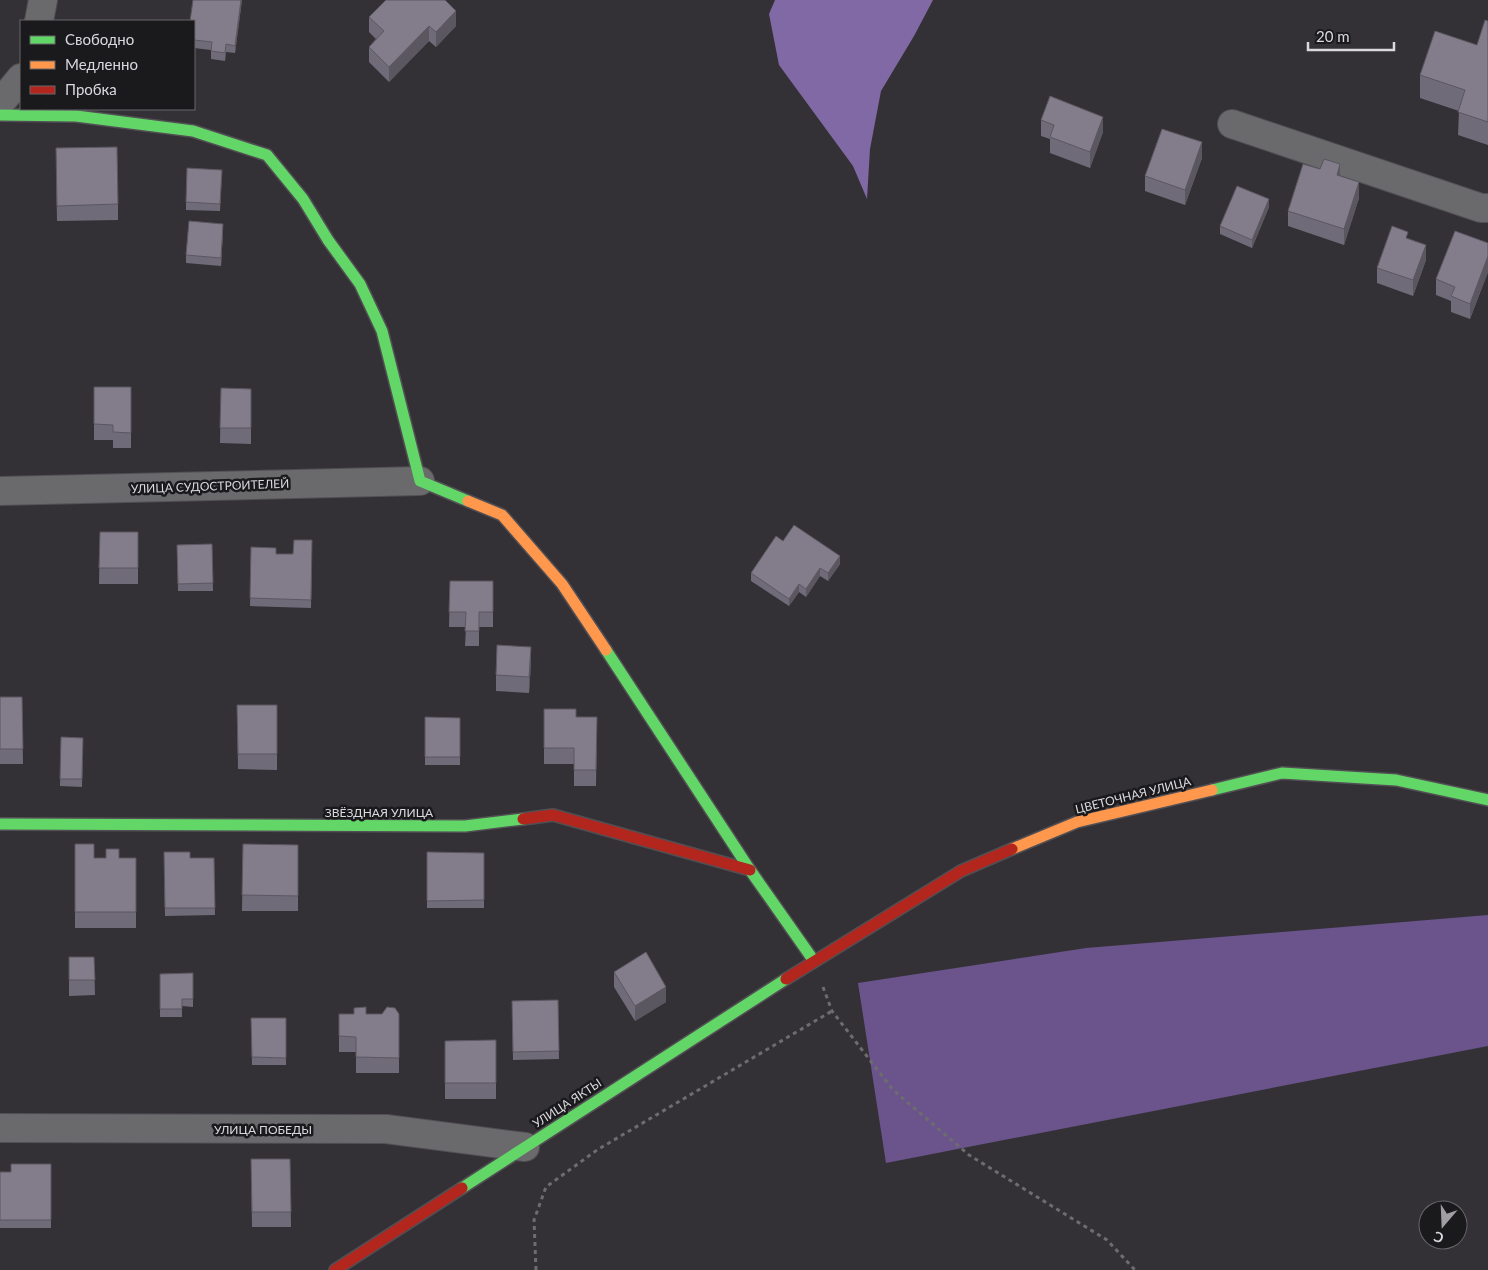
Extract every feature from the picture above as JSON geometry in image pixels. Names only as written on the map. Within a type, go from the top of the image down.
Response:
[{"type":"street","points":[[39,20],[43,0]]},
{"type":"street","points":[[0,103],[20,79]]},
{"type":"street","points":[[0,116],[76,116],[193,131],[267,155],[303,200],[328,240],[360,284],[382,331],[420,481],[502,515],[562,584],[750,870],[814,961]]},
{"type":"street","points":[[1232,124],[1481,208],[1488,208]]},
{"type":"street","name":"УЛИЦА СУДОСТРОИТЕЛЕЙ","points":[[0,491],[420,481]]},
{"type":"street","name":"ЦВЕТОЧНАЯ УЛИЦА","points":[[814,961],[961,871],[1077,822],[1282,773],[1396,780],[1488,800]]},
{"type":"street","name":"ЗВЁЗДНАЯ УЛИЦА","points":[[0,824],[465,826],[553,815],[750,870]]},
{"type":"street","name":"УЛИЦА ЯКТЫ","points":[[336,1270],[814,961]]},
{"type":"street","name":"УЛИЦА ПОБЕДЫ","points":[[0,1128],[386,1129],[525,1147]]},
{"type":"path","points":[[814,961],[832,1011],[893,1090],[969,1155],[1107,1240],[1135,1270]]},
{"type":"path","points":[[536,1270],[534,1220],[546,1187],[597,1150],[832,1011]]},
{"type":"shaded area","points":[[775,0],[933,0],[881,91],[870,149],[867,199],[853,166],[779,65],[769,14]]},
{"type":"shaded area","points":[[1488,915],[1488,1046],[886,1163],[858,983],[1086,948]]},
{"type":"building","points":[[193,0],[241,0],[235,46],[226,44],[225,53],[211,51],[212,42],[195,40],[195,20],[190,20]]},
{"type":"building","points":[[386,0],[445,0],[456,11],[436,32],[429,26],[389,67],[369,47],[384,31],[369,17]]},
{"type":"building","points":[[1485,20],[1488,21],[1488,122],[1458,112],[1465,90],[1420,75],[1435,31],[1477,45]]},
{"type":"building","points":[[1050,96],[1103,117],[1090,152],[1050,137],[1054,125],[1041,120]]},
{"type":"building","points":[[1162,129],[1202,142],[1185,190],[1145,176]]},
{"type":"building","points":[[117,147],[118,204],[57,206],[56,148]]},
{"type":"building","points":[[1324,159],[1340,164],[1337,175],[1359,182],[1344,229],[1288,211],[1303,164],[1320,169]]},
{"type":"building","points":[[187,168],[222,170],[220,204],[186,202]]},
{"type":"building","points":[[1237,186],[1269,199],[1252,240],[1220,226]]},
{"type":"building","points":[[189,221],[223,224],[221,258],[186,255]]},
{"type":"building","points":[[1392,226],[1408,232],[1406,238],[1426,245],[1413,280],[1377,268]]},
{"type":"building","points":[[1455,231],[1488,243],[1488,256],[1470,304],[1451,296],[1455,287],[1436,279]]},
{"type":"building","points":[[94,387],[131,387],[131,433],[113,432],[113,425],[94,424]]},
{"type":"building","points":[[221,388],[251,389],[251,428],[220,428]]},
{"type":"building","points":[[794,525],[840,556],[828,573],[820,568],[806,589],[799,584],[789,599],[751,573],[776,536],[783,541]]},
{"type":"building","points":[[100,532],[138,532],[138,568],[99,568]]},
{"type":"building","points":[[294,540],[312,540],[311,600],[250,598],[251,547],[276,548],[276,554],[293,554]]},
{"type":"building","points":[[212,544],[213,583],[178,584],[177,545]]},
{"type":"building","points":[[450,581],[493,581],[493,612],[479,612],[479,631],[465,631],[466,612],[449,612]]},
{"type":"building","points":[[497,645],[531,647],[529,677],[496,675]]},
{"type":"building","points":[[0,697],[22,697],[23,749],[0,749]]},
{"type":"building","points":[[237,705],[277,705],[277,754],[238,754]]},
{"type":"building","points":[[544,709],[576,709],[576,717],[597,717],[596,770],[574,770],[574,748],[544,748]]},
{"type":"building","points":[[425,717],[460,718],[460,757],[425,757]]},
{"type":"building","points":[[61,737],[83,738],[82,779],[60,779]]},
{"type":"building","points":[[75,844],[94,844],[94,858],[106,858],[106,849],[119,849],[119,858],[136,858],[136,912],[75,912]]},
{"type":"building","points":[[243,844],[298,845],[298,896],[242,895]]},
{"type":"building","points":[[164,852],[190,852],[190,858],[214,858],[215,908],[165,908]]},
{"type":"building","points":[[427,852],[484,853],[484,900],[427,901]]},
{"type":"building","points":[[646,952],[666,987],[635,1006],[614,972]]},
{"type":"building","points":[[69,957],[94,957],[95,980],[69,980]]},
{"type":"building","points":[[193,973],[193,999],[182,999],[182,1009],[160,1009],[160,974]]},
{"type":"building","points":[[558,1000],[559,1051],[513,1052],[512,1001]]},
{"type":"building","points":[[366,1007],[366,1014],[382,1014],[387,1007],[395,1008],[399,1014],[399,1058],[356,1057],[356,1037],[339,1036],[339,1014],[354,1014],[354,1008]]},
{"type":"building","points":[[251,1018],[286,1018],[286,1058],[252,1057]]},
{"type":"building","points":[[496,1040],[496,1083],[445,1083],[445,1041]]},
{"type":"building","points":[[251,1159],[290,1159],[291,1212],[252,1212]]},
{"type":"building","points":[[11,1164],[51,1164],[51,1220],[0,1220],[0,1172],[11,1172]]},
{"type":"traffic: fast","points":[[0,115],[76,116],[193,131],[267,155],[303,199],[328,240],[360,284],[382,331],[420,481],[468,501]]},
{"type":"traffic: fast","points":[[606,650],[750,870],[814,961]]},
{"type":"traffic: fast","points":[[1212,790],[1282,773],[1396,780],[1488,800]]},
{"type":"traffic: fast","points":[[0,824],[465,826],[523,819]]},
{"type":"traffic: fast","points":[[462,1188],[786,979]]},
{"type":"traffic: slow","points":[[468,501],[502,515],[562,584],[606,650]]},
{"type":"traffic: slow","points":[[1012,849],[1077,822],[1212,790]]},
{"type":"traffic: jam","points":[[523,819],[553,815],[750,870]]},
{"type":"traffic: jam","points":[[786,979],[961,871],[1012,849]]},
{"type":"traffic: jam","points":[[335,1270],[462,1188]]}]
